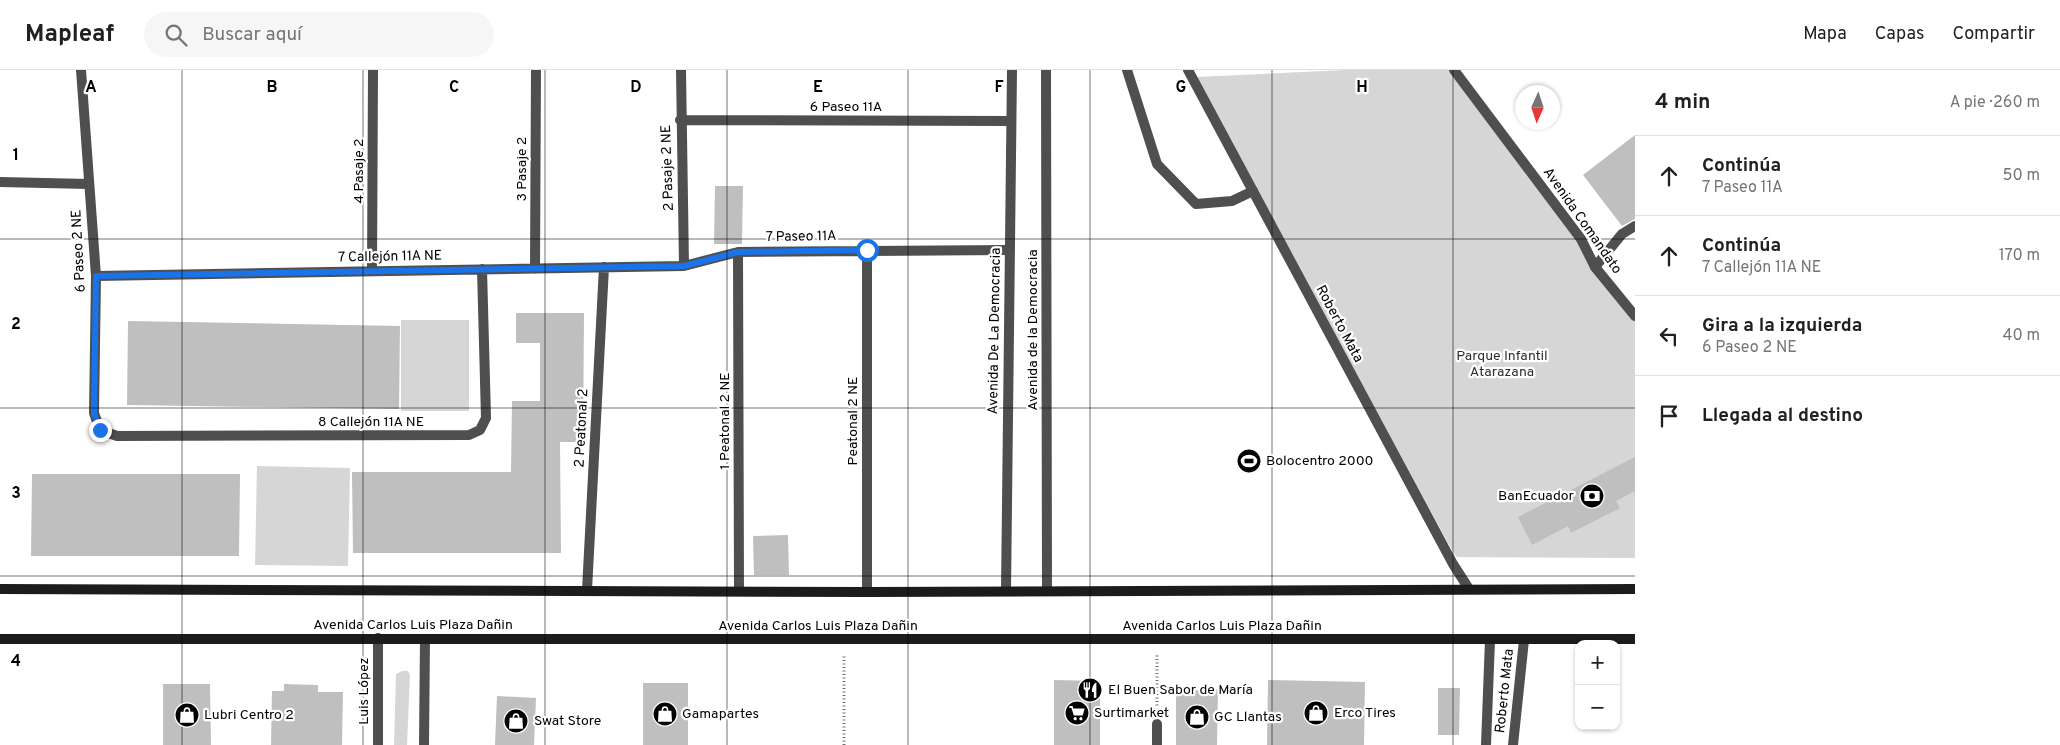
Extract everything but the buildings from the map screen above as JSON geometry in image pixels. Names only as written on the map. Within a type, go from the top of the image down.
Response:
[{"type":"main road","points":[[0,589],[1006,592],[1635,589]]},
{"type":"main road","name":"Avenida Carlos Luis Plaza Dañin","points":[[0,639],[1635,639]]},
{"type":"street","name":"6 Paseo 2 NE","points":[[81,70],[96,276],[94,413],[100,430]]},
{"type":"street","name":"4 Pasaje 2","points":[[372,271],[373,70]]},
{"type":"street","name":"3 Pasaje 2","points":[[535,269],[536,70]]},
{"type":"street","name":"2 Pasaje 2 NE","points":[[681,70],[680,120],[684,266]]},
{"type":"street","name":"Avenida De La Democracia","points":[[1006,592],[1012,70]]},
{"type":"street","name":"Avenida de la Democracia","points":[[1046,70],[1047,591]]},
{"type":"street","points":[[1127,70],[1157,164],[1196,204],[1232,201],[1253,191]]},
{"type":"street","name":"Roberto Mata","points":[[1188,70],[1453,564],[1469,589]]},
{"type":"street","name":"Avenida Comandato","points":[[1454,70],[1581,238],[1595,267],[1635,316]]},
{"type":"street","name":"6 Paseo 11A","points":[[680,120],[1011,121]]},
{"type":"street","points":[[0,182],[89,184]]},
{"type":"street","points":[[1595,267],[1622,234],[1635,226]]},
{"type":"street","name":"Peatonal 2 NE","points":[[867,250],[867,592]]},
{"type":"street","name":"7 Paseo 11A","points":[[684,266],[738,252],[1009,250]]},
{"type":"street","name":"1 Peatonal 2 NE","points":[[738,252],[739,591]]},
{"type":"street","name":"7 Callejón 11A NE","points":[[96,276],[684,266]]},
{"type":"street","name":"2 Peatonal 2","points":[[587,590],[604,267]]},
{"type":"street","name":"8 Callejón 11A NE","points":[[100,430],[117,436],[469,435],[480,430],[486,418],[482,269]]},
{"type":"street","name":"Luis López","points":[[378,638],[378,745]]},
{"type":"street","points":[[424,745],[425,639]]},
{"type":"street","name":"Roberto Mata","points":[[1486,745],[1490,640]]},
{"type":"street","name":"Roberto Mata","points":[[1513,745],[1524,640]]},
{"type":"street","points":[[1157,724],[1157,745]]},
{"type":"path","points":[[844,640],[844,745]]},
{"type":"path","points":[[1157,724],[1158,640]]},
{"type":"green space","name":"Parque Infantil Atarazana","points":[[1346,70],[1452,70],[1635,317],[1635,558],[1456,557],[1253,191],[1195,77]]},
{"type":"green space","points":[[401,320],[469,320],[469,411],[401,411]]},
{"type":"green space","points":[[257,466],[350,468],[348,566],[255,565]]},
{"type":"green space","points":[[408,671],[410,675],[407,745],[394,745],[396,674]]},
{"type":"place","name":"Bolocentro 2000","points":[[1249,461]]},
{"type":"place","name":"BanEcuador","points":[[1592,496]]},
{"type":"place","name":"El Buen Sabor de María","points":[[1090,690]]},
{"type":"place","name":"Surtimarket","points":[[1077,713]]},
{"type":"place","name":"Erco Tires","points":[[1316,713]]},
{"type":"place","name":"Gamapartes","points":[[665,714]]},
{"type":"place","name":"Lubri Centro 2","points":[[187,715]]},
{"type":"place","name":"GC Llantas","points":[[1197,717]]},
{"type":"place","name":"Swat Store","points":[[516,721]]},
{"type":"route","points":[[100,430],[94,413],[96,276],[684,266],[738,252],[867,250]]}]
